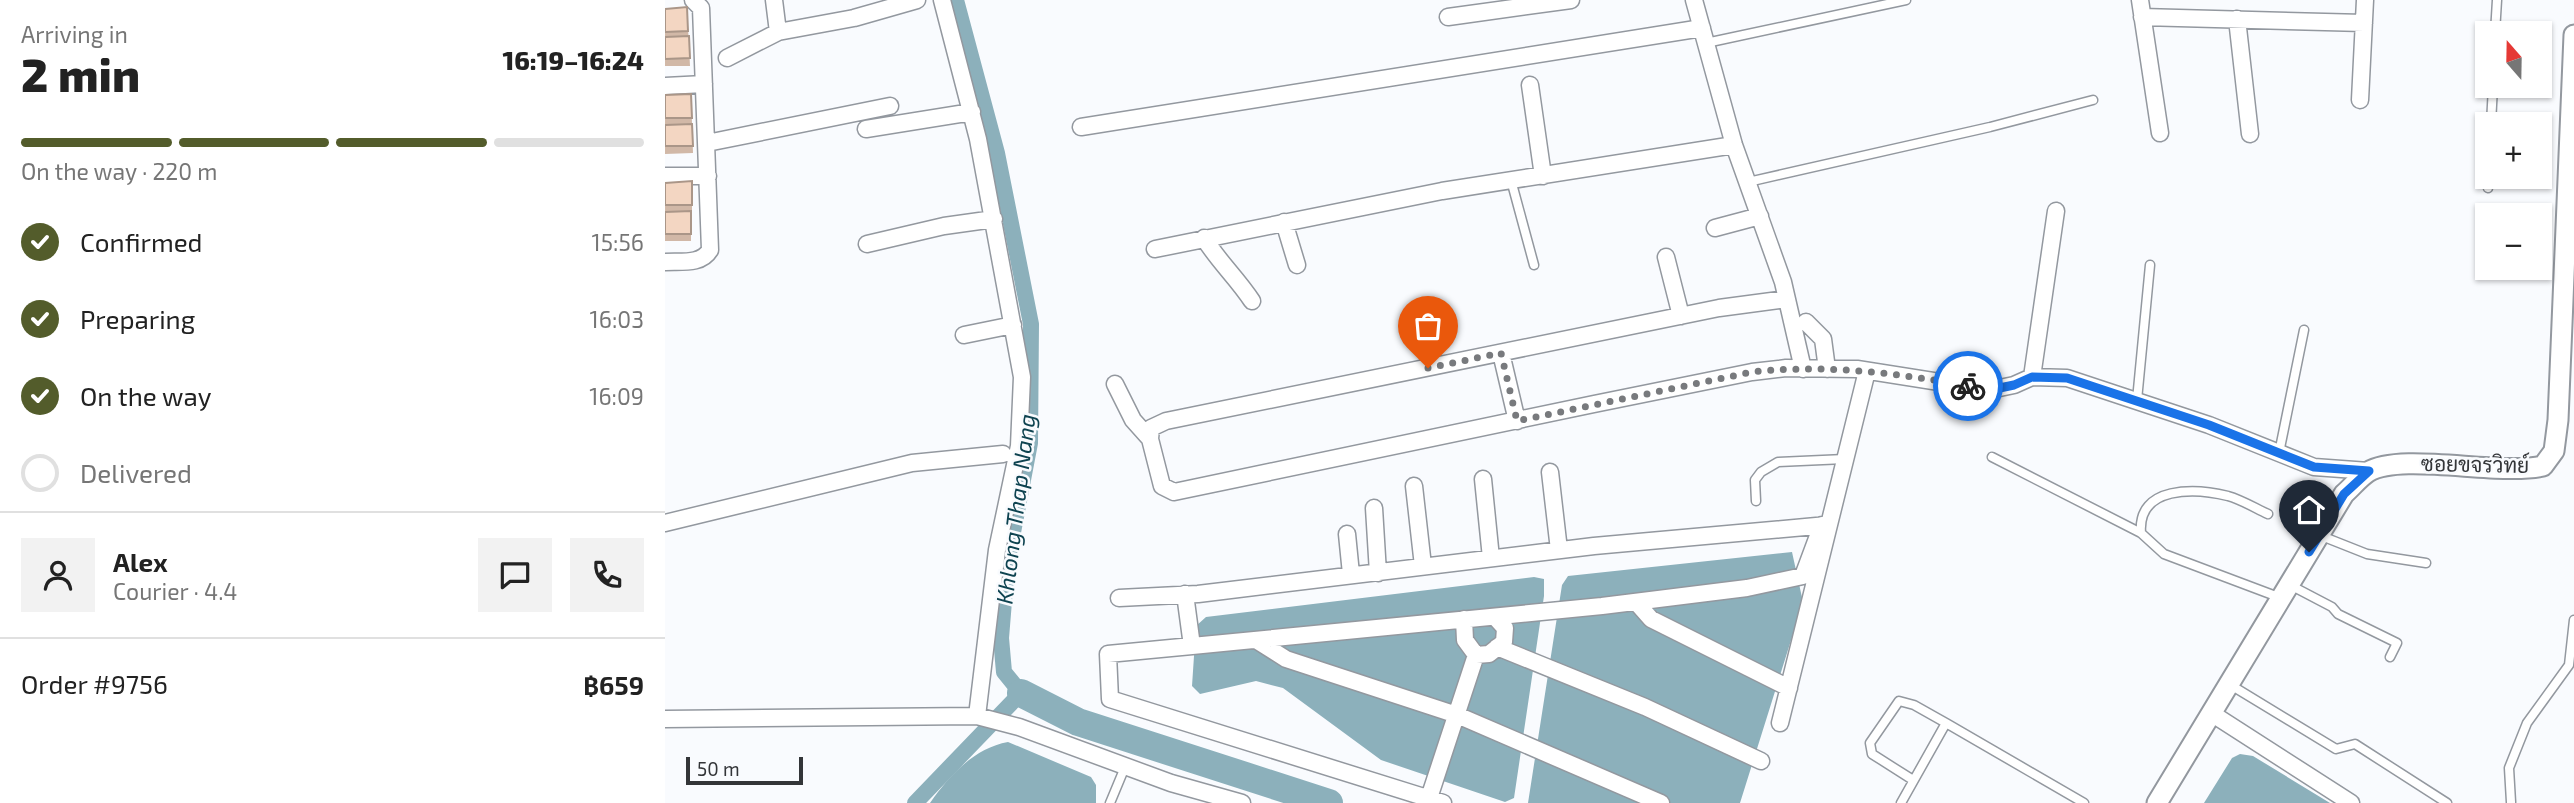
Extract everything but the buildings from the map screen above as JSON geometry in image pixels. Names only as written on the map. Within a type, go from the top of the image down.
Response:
[{"type":"street","points":[[665,262],[697,260],[705,257],[710,250],[701,8],[693,0]]},
{"type":"street","points":[[774,0],[778,32]]},
{"type":"street","points":[[727,58],[778,32],[854,18],[917,0]]},
{"type":"street","points":[[942,0],[972,112],[1022,377],[1019,446],[997,550],[977,716]]},
{"type":"street","points":[[1448,17],[1475,6],[1571,0]]},
{"type":"street","points":[[1694,0],[1734,145],[1787,299],[1803,369]]},
{"type":"street","points":[[2140,0],[2160,133]]},
{"type":"street","points":[[2360,100],[2365,0]]},
{"type":"street","points":[[2142,17],[2364,23]]},
{"type":"street","points":[[2237,19],[2250,134]]},
{"type":"street","points":[[1081,127],[1704,35]]},
{"type":"street","name":"ซอยขจรวิทย์","points":[[2369,471],[2396,464],[2522,470],[2543,466],[2554,451],[2571,174],[2574,35]]},
{"type":"street","points":[[665,86],[704,84]]},
{"type":"street","points":[[1530,85],[1543,176]]},
{"type":"street","points":[[707,143],[890,106]]},
{"type":"street","points":[[866,130],[972,112]]},
{"type":"street","points":[[1154,249],[1511,180],[1734,145]]},
{"type":"street","points":[[665,176],[708,176]]},
{"type":"street","points":[[2032,377],[2056,211]]},
{"type":"street","points":[[1715,228],[1760,216]]},
{"type":"street","points":[[867,244],[944,226],[994,219]]},
{"type":"street","points":[[1284,222],[1297,265]]},
{"type":"street","points":[[1203,238],[1215,258],[1237,277],[1252,301]]},
{"type":"street","points":[[1666,257],[1681,316]]},
{"type":"street","points":[[1787,299],[1681,316],[1166,421],[1151,428],[1150,439],[1162,485],[1174,492],[1752,372],[1827,369],[1867,371],[1990,390],[2014,385],[2032,377],[2067,378],[2137,400],[2324,470],[2369,471]]},
{"type":"street","points":[[1806,322],[1824,342],[1827,369]]},
{"type":"street","points":[[964,335],[1013,325]]},
{"type":"street","points":[[1501,353],[1517,421]]},
{"type":"street","points":[[1476,655],[1457,715],[1436,800],[1109,699],[1108,654],[1636,602],[1747,588],[1803,576],[1825,525],[1867,371]]},
{"type":"street","points":[[1115,384],[1133,420],[1150,439]]},
{"type":"street","points":[[665,523],[912,463],[1003,454]]},
{"type":"street","points":[[2157,803],[2344,494],[2369,471]]},
{"type":"street","points":[[1550,472],[1559,550]]},
{"type":"street","points":[[1483,479],[1491,558]]},
{"type":"street","points":[[1414,486],[1423,566]]},
{"type":"street","points":[[1374,508],[1377,573]]},
{"type":"street","points":[[1119,598],[1185,594],[1559,550],[1825,525]]},
{"type":"street","points":[[1780,723],[1813,599],[1825,525]]},
{"type":"street","points":[[1347,534],[1351,574]]},
{"type":"street","points":[[1185,594],[1192,646]]},
{"type":"street","points":[[1636,602],[1651,619],[1789,688]]},
{"type":"street","points":[[1476,655],[1489,653],[1504,642],[1504,628],[1495,617]]},
{"type":"street","points":[[1464,620],[1465,640],[1476,655]]},
{"type":"street","points":[[1256,640],[1286,659],[1457,715],[1661,803]]},
{"type":"street","points":[[1497,648],[1645,707],[1761,761]]},
{"type":"street","points":[[2211,713],[2351,803]]},
{"type":"street","points":[[665,719],[977,716],[1019,727],[1125,767],[1242,803]]},
{"type":"lane","points":[[1704,35],[1906,0]]},
{"type":"lane","points":[[2496,21],[2497,0]]},
{"type":"lane","points":[[1748,182],[1990,127],[2093,100]]},
{"type":"lane","points":[[1511,180],[1534,265]]},
{"type":"lane","points":[[2137,400],[2150,265]]},
{"type":"lane","points":[[2279,453],[2304,330]]},
{"type":"lane","points":[[1992,457],[2141,533],[2164,554],[2332,607],[2337,614],[2397,643],[2390,657]]},
{"type":"lane","points":[[1756,501],[1755,480],[1778,462],[1845,458]]},
{"type":"lane","points":[[2141,533],[2140,523],[2150,502],[2166,494],[2185,491],[2231,497],[2268,514]]},
{"type":"lane","points":[[2319,535],[2367,555],[2426,563]]},
{"type":"lane","points":[[2511,802],[2509,768],[2528,723],[2571,665],[2574,620]]},
{"type":"lane","points":[[2229,684],[2336,750],[2355,744],[2447,803]]},
{"type":"lane","points":[[1913,780],[1872,754],[1870,743],[1899,701],[1914,705],[1947,723],[2084,803]]},
{"type":"lane","points":[[1901,803],[1947,723]]},
{"type":"lane","points":[[1110,803],[1125,767]]},
{"type":"water","points":[[1792,552],[1803,602],[1740,803],[1528,803],[1562,585],[1568,576]]},
{"type":"water","points":[[1534,577],[1544,579],[1544,596],[1514,798],[1505,802],[1381,760],[1283,688],[1256,681],[1200,694],[1192,686],[1196,626],[1206,617]]},
{"type":"water","points":[[1008,742],[1091,777],[1096,785],[1096,803],[930,803],[945,783],[973,757],[984,750]]},
{"type":"water","points":[[2240,754],[2253,756],[2330,803],[2204,803],[2232,758]]},
{"type":"waterway","name":"Khlong Thap Nang","points":[[915,803],[1021,693],[1004,672],[1001,638],[1007,564],[1030,443],[1031,324],[997,153],[956,0]]},
{"type":"waterway","name":"Khlong Thap Nang","points":[[1021,693],[1078,722],[1329,803]]},
{"type":"way so far","points":[[1428,368],[1501,353],[1517,421],[1752,372],[1786,368],[1857,369],[1968,386]]},
{"type":"route","points":[[1968,386],[1990,390],[2014,385],[2032,377],[2067,378],[2209,425],[2314,467],[2324,470],[2369,471],[2344,494],[2309,552]]}]
